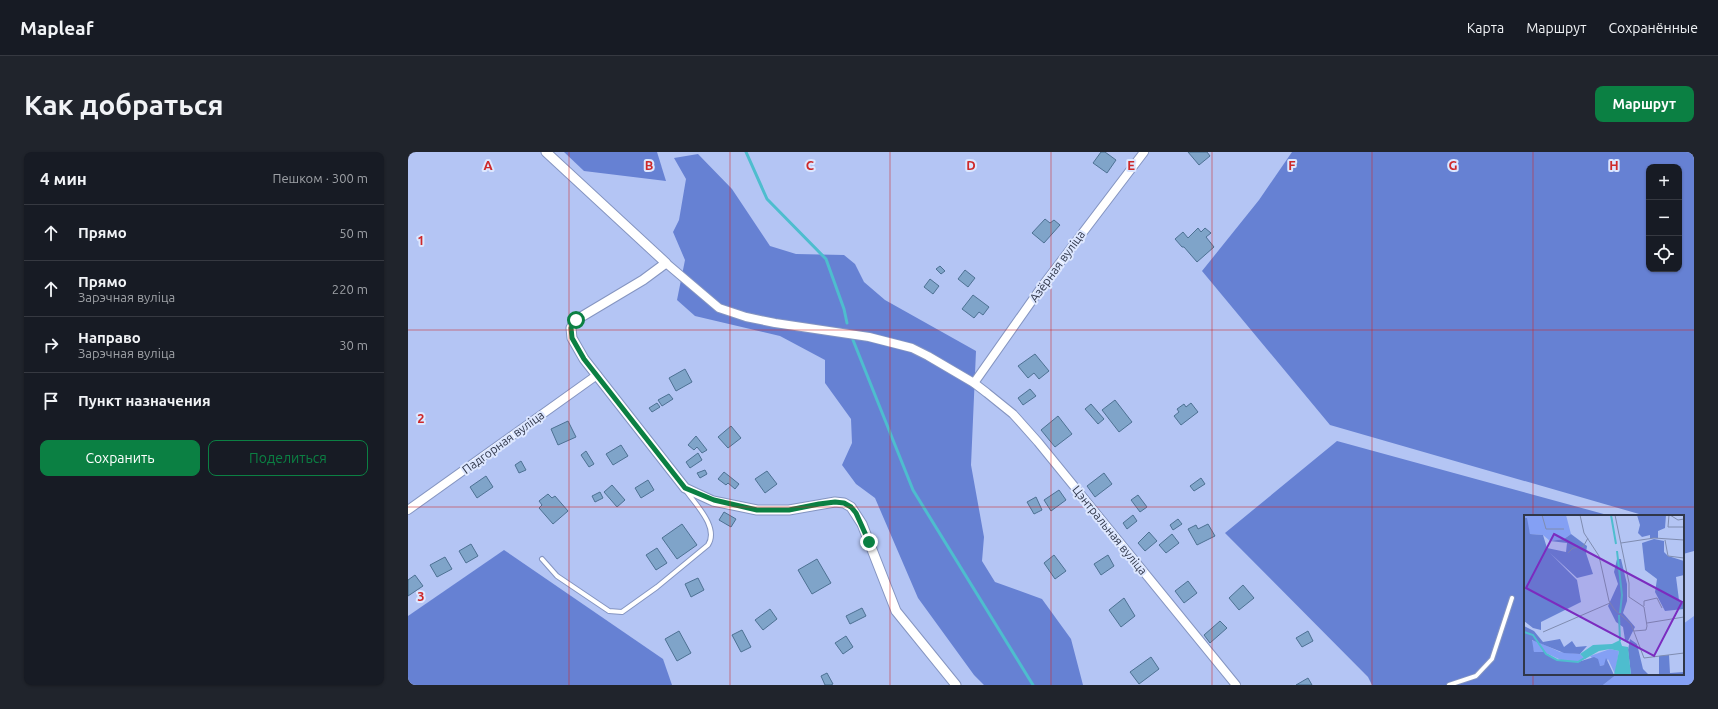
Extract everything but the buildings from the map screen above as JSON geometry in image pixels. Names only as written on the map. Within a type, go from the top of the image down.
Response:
[{"type":"street","points":[[546,152],[666,263],[643,280],[576,320],[571,328],[572,338],[584,359],[685,488],[714,500],[757,510],[789,510],[835,502],[844,503],[851,507],[862,524],[896,611],[956,685]]},
{"type":"street","name":"Азёрная вуліца","points":[[974,383],[1043,284],[1144,152]]},
{"type":"street","name":"Цэнтральная вуліца","points":[[666,263],[719,308],[746,317],[775,324],[869,337],[912,348],[974,383],[1012,414],[1038,442],[1236,685]]},
{"type":"street","name":"Падгорная вуліца","points":[[408,510],[597,375]]},
{"type":"lane","points":[[542,559],[557,576],[609,611],[622,612],[668,578],[708,545],[712,539],[712,531],[708,522],[685,488]]},
{"type":"lane","points":[[1449,685],[1476,676],[1492,659],[1512,598]]},
{"type":"shaded area","points":[[564,152],[657,152],[666,181],[584,171]]},
{"type":"shaded area","points":[[1292,152],[1694,152],[1694,551],[1684,554],[1684,515],[1643,515],[1330,425],[1202,271],[1259,200]]},
{"type":"shaded area","points":[[698,154],[732,189],[770,246],[796,254],[844,255],[855,264],[864,282],[885,300],[976,351],[971,465],[984,537],[982,561],[995,582],[1042,599],[1071,639],[1083,685],[984,685],[974,675],[918,598],[875,498],[856,484],[842,465],[852,443],[851,419],[825,383],[825,360],[780,336],[695,316],[677,300],[685,260],[673,232],[679,220],[686,179],[674,158]]},
{"type":"shaded area","points":[[1337,441],[1607,515],[1524,515],[1524,675],[1616,675],[1603,685],[1372,685],[1368,677],[1225,533]]},
{"type":"shaded area","points":[[504,550],[663,659],[672,685],[408,685],[408,616]]},
{"type":"shaded area","points":[[1694,616],[1694,685],[1603,685],[1616,675],[1684,675],[1684,623]]},
{"type":"waterway","points":[[746,152],[767,199],[826,259],[844,309],[847,323]]},
{"type":"waterway","points":[[853,340],[913,490],[1033,685]]},
{"type":"route","points":[[576,320],[571,328],[572,338],[577,349],[685,488],[701,496],[714,500],[742,508],[757,510],[789,510],[819,504],[835,502],[844,503],[851,507],[856,513],[869,542]]}]
